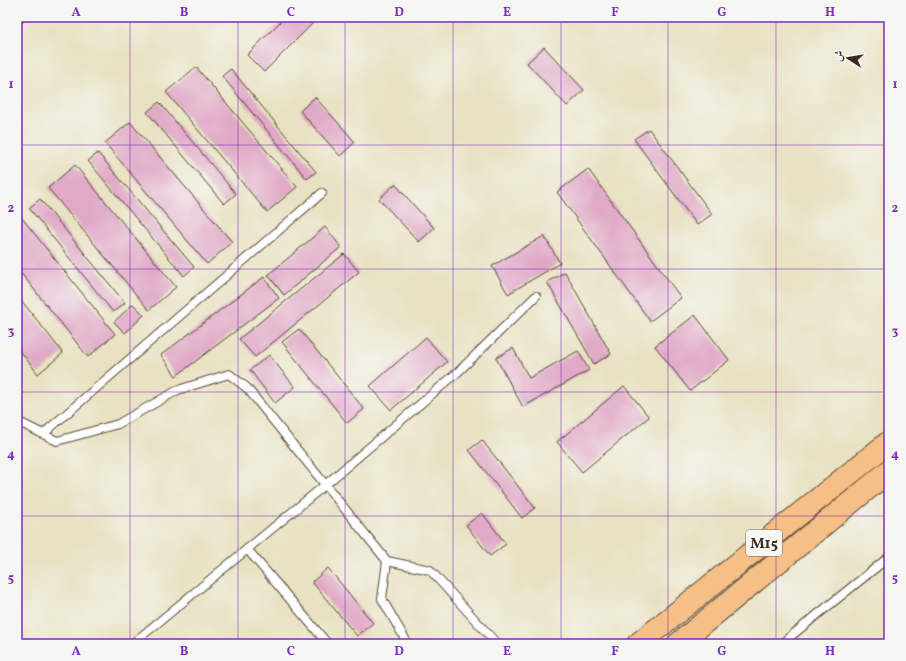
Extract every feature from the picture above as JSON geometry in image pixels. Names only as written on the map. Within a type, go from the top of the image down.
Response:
[{"type":"highway","name":"M15","points":[[638,644],[889,442]]},
{"type":"highway","name":"M15","points":[[678,644],[889,471]]},
{"type":"lane","points":[[43,434],[322,193]]},
{"type":"lane","points":[[132,644],[325,485],[458,372],[536,296]]},
{"type":"lane","points":[[17,421],[57,441],[118,424],[178,390],[229,374],[247,388],[387,561],[430,570],[497,644]]},
{"type":"lane","points":[[247,549],[328,644]]},
{"type":"lane","points":[[781,644],[889,557]]},
{"type":"lane","points":[[387,561],[382,599],[408,644]]},
{"type":"building","points":[[17,17],[27,17],[20,25],[17,22]]},
{"type":"building","points":[[285,17],[319,17],[264,72],[247,55]]},
{"type":"building","points":[[544,47],[584,90],[567,106],[527,63]]},
{"type":"building","points":[[196,67],[297,187],[267,212],[166,92]]},
{"type":"building","points":[[231,69],[316,172],[307,179],[222,76]]},
{"type":"building","points":[[315,97],[355,142],[340,156],[300,111]]},
{"type":"building","points":[[159,102],[236,194],[224,204],[147,112]]},
{"type":"building","points":[[130,122],[232,242],[207,264],[105,143]]},
{"type":"building","points":[[649,129],[712,214],[697,225],[634,139]]},
{"type":"building","points":[[98,153],[194,267],[184,276],[88,161]]},
{"type":"building","points":[[75,165],[176,287],[149,310],[48,188]]},
{"type":"building","points":[[588,169],[681,298],[650,321],[557,192]]},
{"type":"building","points":[[395,184],[434,228],[419,242],[379,199]]},
{"type":"building","points":[[40,199],[125,303],[113,312],[29,208]]},
{"type":"building","points":[[17,212],[115,334],[88,357],[17,268]]},
{"type":"building","points":[[325,227],[341,247],[284,295],[268,275]]},
{"type":"building","points":[[544,236],[560,263],[508,294],[492,266]]},
{"type":"building","points":[[344,254],[359,272],[255,357],[239,339]]},
{"type":"building","points":[[565,272],[611,354],[594,364],[547,282]]},
{"type":"building","points":[[264,277],[279,298],[176,376],[161,355]]},
{"type":"building","points":[[17,295],[63,353],[38,374],[17,347]]},
{"type":"building","points":[[133,304],[144,315],[125,333],[114,322]]},
{"type":"building","points":[[695,315],[729,360],[690,391],[655,346]]},
{"type":"building","points":[[299,329],[364,409],[347,423],[282,342]]},
{"type":"building","points":[[426,337],[447,362],[391,410],[370,386]]},
{"type":"building","points":[[513,348],[529,378],[578,351],[589,370],[523,407],[496,358]]},
{"type":"building","points":[[269,355],[295,387],[275,403],[250,370]]},
{"type":"building","points":[[624,386],[649,417],[582,472],[557,442]]},
{"type":"building","points":[[482,440],[535,508],[522,518],[469,450]]},
{"type":"building","points":[[482,513],[506,544],[490,556],[466,525]]},
{"type":"building","points":[[328,568],[373,623],[357,636],[312,582]]}]
